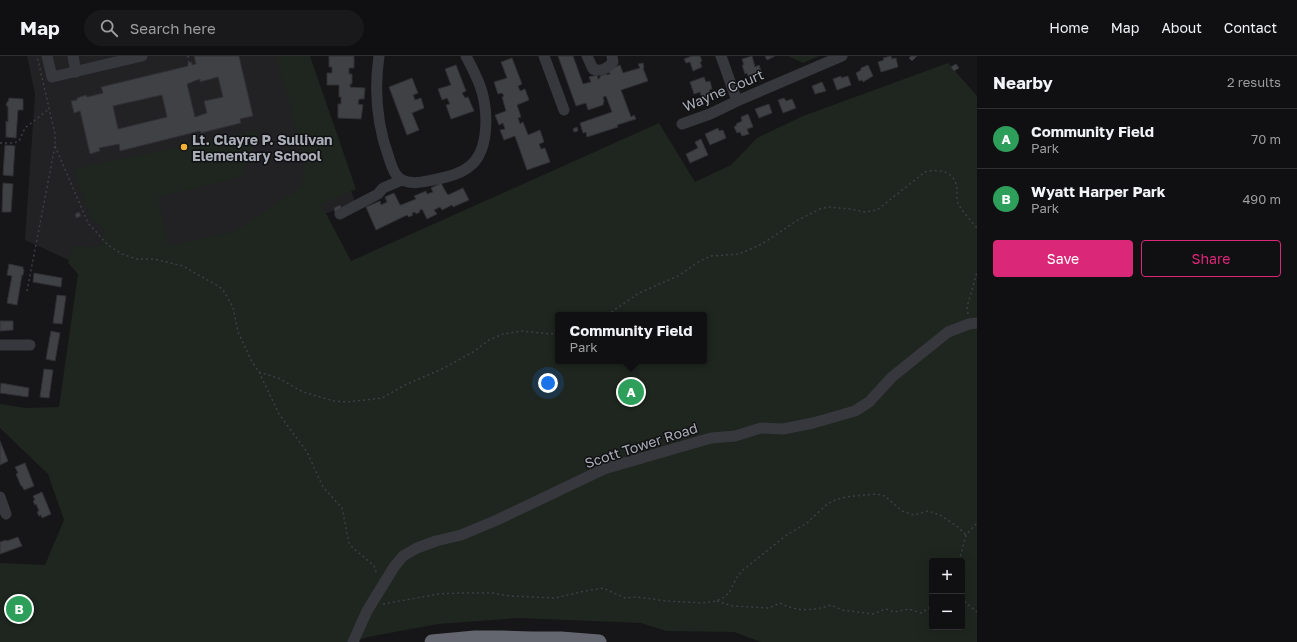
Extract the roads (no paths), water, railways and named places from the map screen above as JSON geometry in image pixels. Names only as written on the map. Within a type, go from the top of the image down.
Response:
[{"type":"highway","points":[[432,642],[475,638],[501,638],[562,639],[599,642]]},
{"type":"street","points":[[47,56],[52,77],[142,56]]},
{"type":"street","points":[[73,56],[76,72]]},
{"type":"street","points":[[379,56],[376,88],[380,129],[384,144],[394,172],[398,177],[402,180],[418,183],[450,176],[469,167],[478,157],[484,142],[485,107],[481,88],[466,56]]},
{"type":"street","points":[[544,56],[564,110]]},
{"type":"street","points":[[586,56],[592,69],[597,71],[610,66],[613,62],[612,56]]},
{"type":"street","points":[[720,56],[737,101]]},
{"type":"street","name":"Wayne Court","points":[[682,124],[710,114],[842,56]]},
{"type":"street","points":[[340,214],[378,194],[383,188],[402,180]]},
{"type":"street","name":"Scott Tower Road","points":[[353,642],[367,611],[394,567],[403,556],[417,548],[436,541],[460,535],[497,520],[604,470],[711,438],[735,436],[760,428],[783,429],[814,423],[855,411],[870,402],[892,377],[948,332],[973,323]]},
{"type":"street","points":[[0,346],[30,345]]},
{"type":"street","points":[[0,497],[6,514]]},
{"type":"place","name":"Lt. Clayre P. Sullivan Elementary School","points":[[184,147]]},
{"type":"place","name":"Community Field","points":[[631,392]]},
{"type":"place","name":"Wyatt Harper Park","points":[[19,609]]}]
